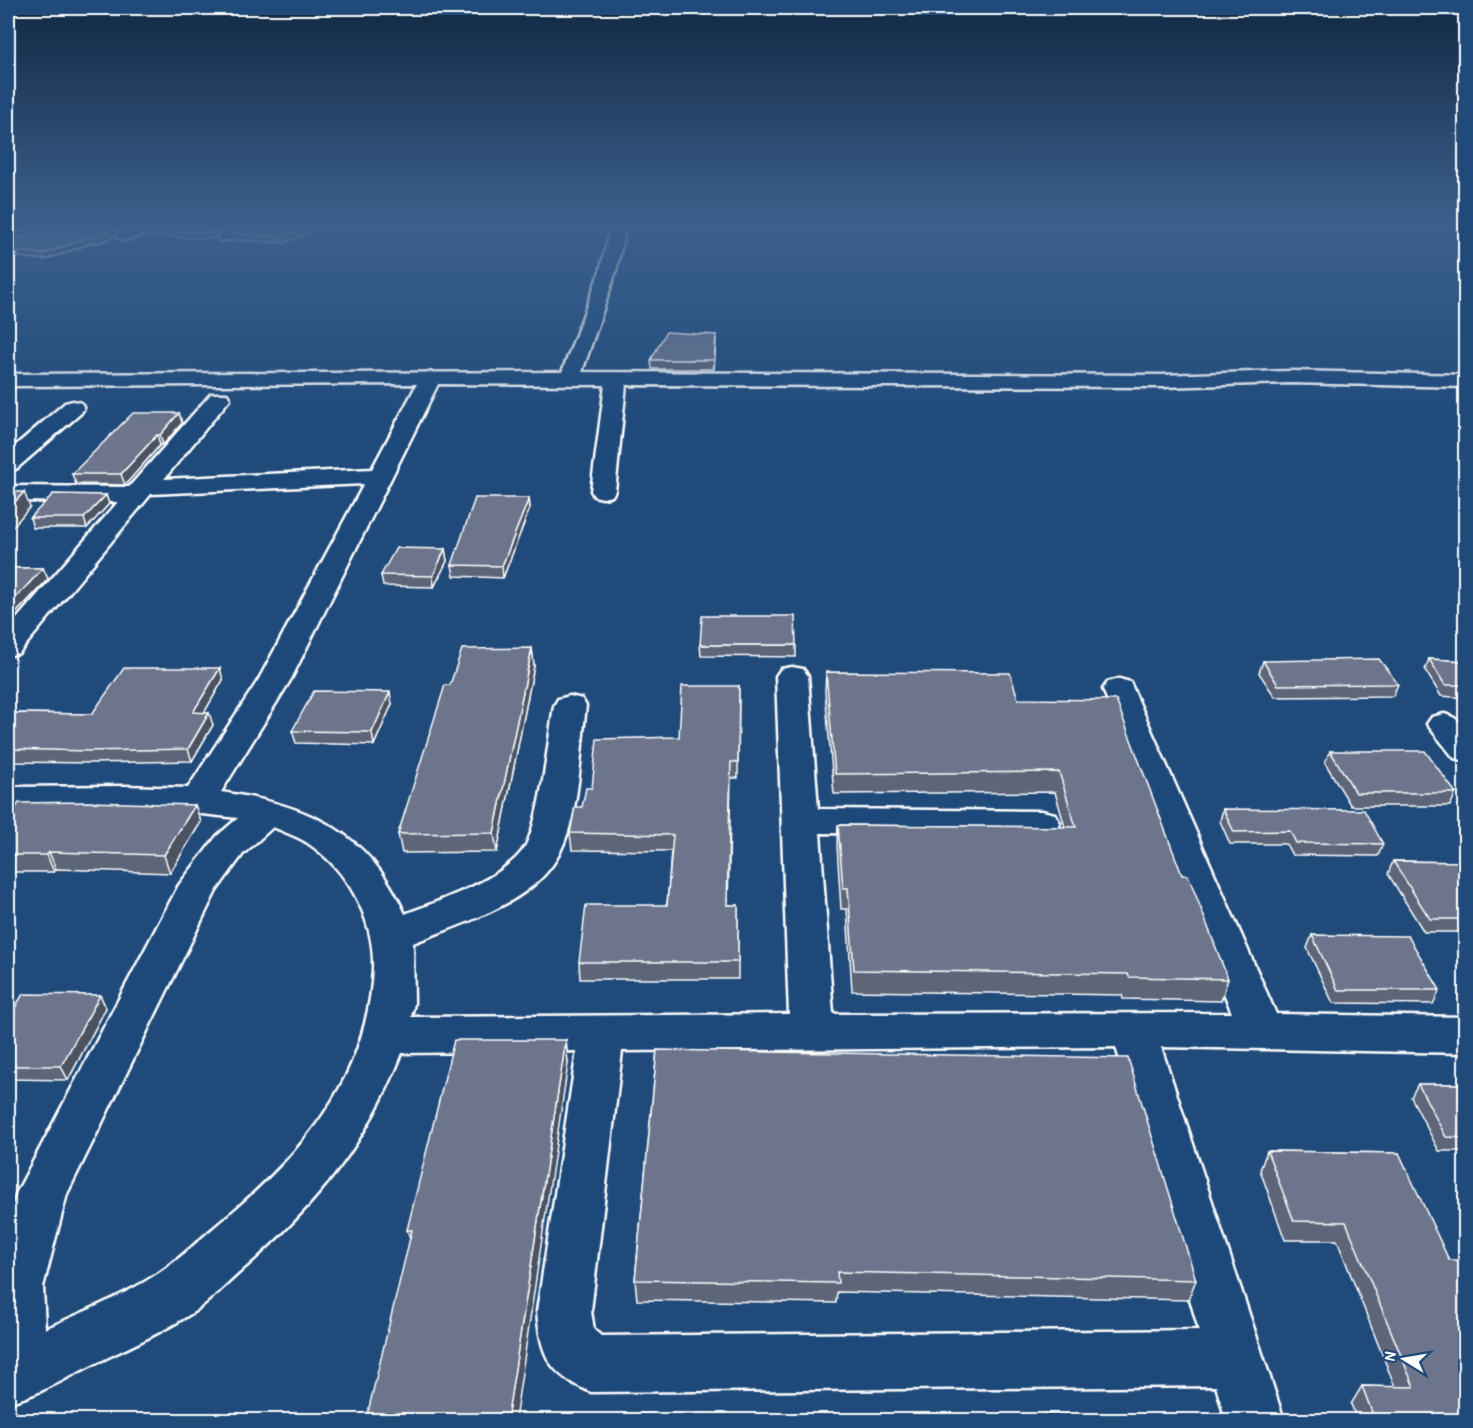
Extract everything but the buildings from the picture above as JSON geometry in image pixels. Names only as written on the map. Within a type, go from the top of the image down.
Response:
[{"type":"street","points":[[570,378],[600,293]]},
{"type":"street","points":[[8,380],[570,378],[1162,381],[1291,377],[1466,381]]},
{"type":"street","points":[[199,799],[275,679],[431,378]]},
{"type":"street","points":[[603,491],[611,439],[616,379]]},
{"type":"street","points":[[8,647],[138,491],[219,399]]},
{"type":"street","points":[[8,464],[73,408]]},
{"type":"street","points":[[8,493],[138,491],[382,476]]},
{"type":"street","points":[[792,676],[812,1031]]},
{"type":"street","points":[[1119,689],[1261,1030]]},
{"type":"street","points":[[393,935],[505,885],[524,872],[540,853],[549,831],[570,706]]},
{"type":"street","points":[[1444,724],[1466,751]]},
{"type":"street","points":[[8,798],[199,799],[266,813],[318,832],[353,863],[379,898],[393,935],[396,980],[387,1035],[364,1090],[323,1156],[261,1223],[174,1294],[13,1373],[16,1287],[42,1192],[199,885],[230,844],[266,813]]},
{"type":"street","points":[[800,821],[1042,823]]},
{"type":"street","points":[[1134,1029],[1255,1420]]},
{"type":"street","points":[[387,1035],[1134,1029],[1466,1035]]},
{"type":"street","points":[[602,1034],[564,1311],[568,1344],[591,1364],[1235,1358]]}]
